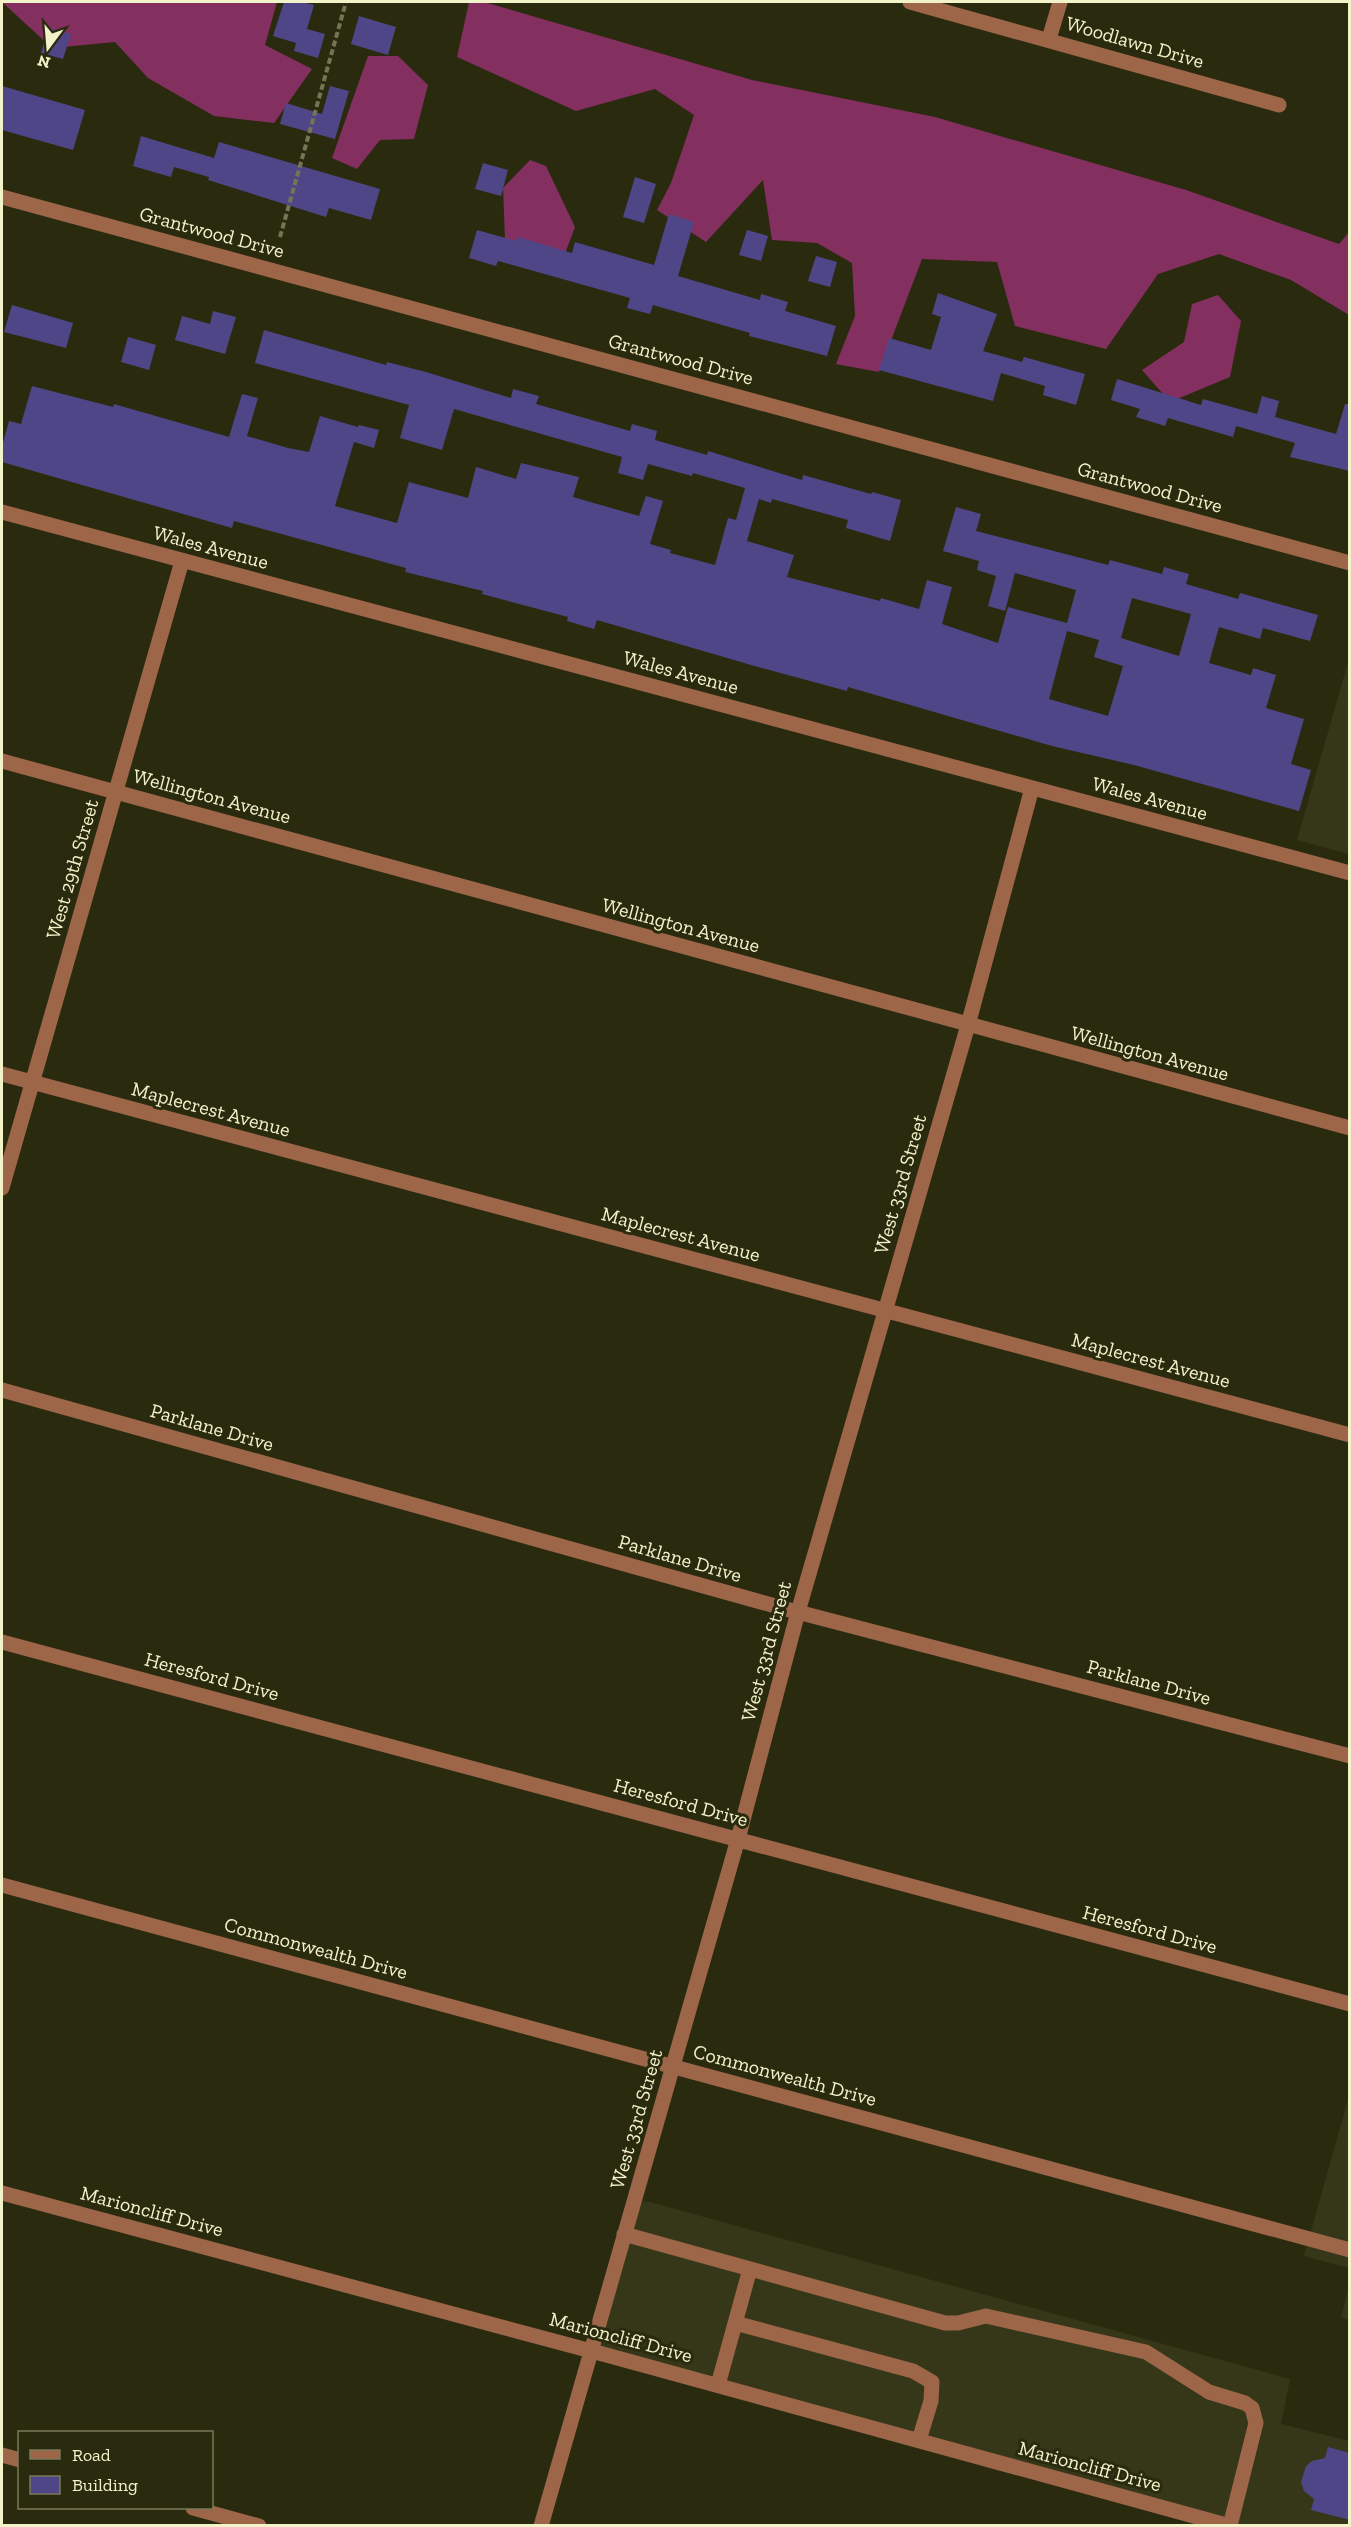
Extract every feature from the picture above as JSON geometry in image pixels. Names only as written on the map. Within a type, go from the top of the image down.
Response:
[{"type":"street","name":"Woodlawn Drive","points":[[910,2],[1279,105]]},
{"type":"street","points":[[1049,39],[1060,2]]},
{"type":"street","name":"Grantwood Drive","points":[[2,197],[1350,562]]},
{"type":"street","name":"Wales Avenue","points":[[2,512],[1350,873]]},
{"type":"street","name":"West 29th Street","points":[[2,1188],[182,561]]},
{"type":"street","name":"Wellington Avenue","points":[[2,761],[1350,1128]]},
{"type":"street","name":"West 33rd Street","points":[[541,2526],[738,1839],[798,1612],[968,1025],[1032,788]]},
{"type":"street","name":"Maplecrest Avenue","points":[[2,1074],[1350,1435]]},
{"type":"street","name":"Parklane Drive","points":[[2,1390],[798,1612],[1350,1756]]},
{"type":"street","name":"Heresford Drive","points":[[2,1642],[1350,2004]]},
{"type":"street","name":"Commonwealth Drive","points":[[2,1885],[1350,2250]]},
{"type":"street","name":"Marioncliff Drive","points":[[2,2193],[718,2385],[1230,2526]]},
{"type":"street","points":[[624,2234],[945,2323],[958,2323],[986,2316],[1146,2352],[1209,2392],[1245,2403],[1252,2408],[1256,2423],[1230,2526]]},
{"type":"street","points":[[718,2385],[750,2269]]},
{"type":"street","points":[[735,2323],[913,2371],[932,2382],[931,2401],[919,2440]]},
{"type":"street","points":[[2,2456],[18,2460]]},
{"type":"street","points":[[197,2509],[259,2526]]},
{"type":"path","points":[[280,237],[346,2]]},
{"type":"shaded area","points":[[2,2],[277,2],[265,45],[312,69],[274,123],[214,116],[148,78],[115,42],[52,48]]},
{"type":"shaded area","points":[[469,2],[484,2],[752,80],[935,117],[1186,190],[1339,244],[1349,232],[1349,315],[1291,280],[1219,254],[1158,274],[1106,349],[1015,326],[997,262],[922,259],[879,372],[836,364],[855,316],[852,263],[817,243],[772,240],[763,180],[706,242],[657,210],[671,183],[694,115],[655,89],[576,111],[457,57]]},
{"type":"shaded area","points":[[368,56],[398,56],[428,85],[414,139],[380,140],[357,169],[332,158]]},
{"type":"shaded area","points":[[530,160],[546,166],[575,227],[566,251],[528,260],[505,239],[503,188]]},
{"type":"shaded area","points":[[1218,295],[1241,321],[1230,377],[1170,402],[1142,370],[1184,342],[1192,304]]},
{"type":"shaded area","points":[[1349,659],[1350,854],[1297,840]]},
{"type":"shaded area","points":[[1349,2096],[1349,2268],[1304,2256]]},
{"type":"shaded area","points":[[634,2200],[650,2202],[1290,2379],[1281,2424],[1349,2441],[1349,2525],[1229,2525],[591,2351]]},
{"type":"shaded area","points":[[1349,2286],[1349,2320],[1341,2317]]},
{"type":"building","points":[[284,2],[314,5],[307,29],[325,34],[318,58],[294,51],[296,43],[273,36]]},
{"type":"building","points":[[359,16],[396,27],[388,55],[351,44]]},
{"type":"building","points":[[48,28],[71,34],[63,59],[41,53]]},
{"type":"building","points":[[2,86],[85,110],[73,150],[2,130]]},
{"type":"building","points":[[330,86],[349,91],[335,139],[280,124],[286,103],[322,114]]},
{"type":"building","points":[[141,136],[214,158],[219,142],[380,189],[371,220],[329,208],[326,217],[174,167],[171,177],[133,166]]},
{"type":"building","points":[[483,163],[508,170],[501,196],[475,189]]},
{"type":"building","points":[[635,177],[656,184],[644,223],[623,217]]},
{"type":"building","points":[[669,214],[694,222],[678,276],[760,300],[761,294],[788,302],[785,311],[836,326],[827,356],[749,336],[750,333],[653,305],[650,314],[627,308],[630,298],[498,261],[496,266],[469,258],[477,230],[516,241],[518,237],[572,253],[575,242],[654,265]]},
{"type":"building","points":[[747,230],[768,236],[761,261],[739,255]]},
{"type":"building","points":[[816,256],[837,262],[830,287],[808,281]]},
{"type":"building","points":[[938,293],[997,314],[983,351],[1022,362],[1024,357],[1085,374],[1076,405],[1043,395],[1045,386],[1001,373],[993,401],[879,370],[889,338],[931,350],[941,317],[932,314]]},
{"type":"building","points":[[12,305],[73,323],[66,348],[4,332]]},
{"type":"building","points":[[213,311],[236,317],[225,354],[175,340],[182,316],[210,324]]},
{"type":"building","points":[[264,330],[386,365],[387,362],[426,372],[511,398],[513,389],[539,396],[536,404],[630,431],[632,424],[657,431],[655,440],[707,455],[708,451],[802,480],[803,475],[901,500],[890,541],[846,528],[848,520],[772,499],[771,503],[759,499],[747,541],[794,555],[787,577],[880,601],[881,598],[919,609],[927,580],[952,587],[942,624],[998,643],[1008,607],[1067,623],[1076,590],[1015,573],[1005,611],[988,606],[996,576],[977,570],[979,561],[943,551],[956,507],[981,514],[976,531],[1108,565],[1110,560],[1162,574],[1164,567],[1189,574],[1186,584],[1238,599],[1240,593],[1318,615],[1310,641],[1263,628],[1260,639],[1219,627],[1209,663],[1251,675],[1253,668],[1276,675],[1266,708],[1304,719],[1291,764],[1311,770],[1299,811],[1134,765],[1052,746],[848,687],[847,691],[758,667],[597,620],[594,629],[567,621],[568,617],[482,594],[483,591],[405,572],[406,568],[234,521],[232,528],[2,462],[2,446],[9,421],[21,424],[32,386],[113,407],[114,404],[229,437],[242,394],[258,398],[247,436],[288,448],[309,452],[320,416],[358,427],[359,425],[379,430],[374,448],[354,442],[335,506],[397,523],[409,482],[468,498],[476,467],[516,479],[521,463],[579,477],[573,497],[639,516],[646,496],[663,501],[650,544],[671,550],[670,553],[715,565],[728,518],[736,520],[745,488],[693,473],[692,476],[648,464],[643,480],[618,473],[622,457],[454,409],[442,450],[400,438],[409,405],[255,363]],"holes":[[[1132,598],[1191,614],[1179,656],[1121,638]],[[1067,631],[1099,640],[1094,657],[1123,666],[1108,716],[1049,699]]]},
{"type":"building","points":[[128,337],[156,345],[149,370],[121,362]]},
{"type":"building","points":[[1117,379],[1201,405],[1203,399],[1257,414],[1262,396],[1279,401],[1275,417],[1336,434],[1345,404],[1350,404],[1350,471],[1290,457],[1295,443],[1236,426],[1233,437],[1168,418],[1165,426],[1136,417],[1140,409],[1111,400]]},
{"type":"building","points":[[1328,2447],[1350,2453],[1350,2520],[1311,2510],[1314,2499],[1304,2491],[1301,2482],[1306,2466],[1312,2461],[1325,2458]]}]
